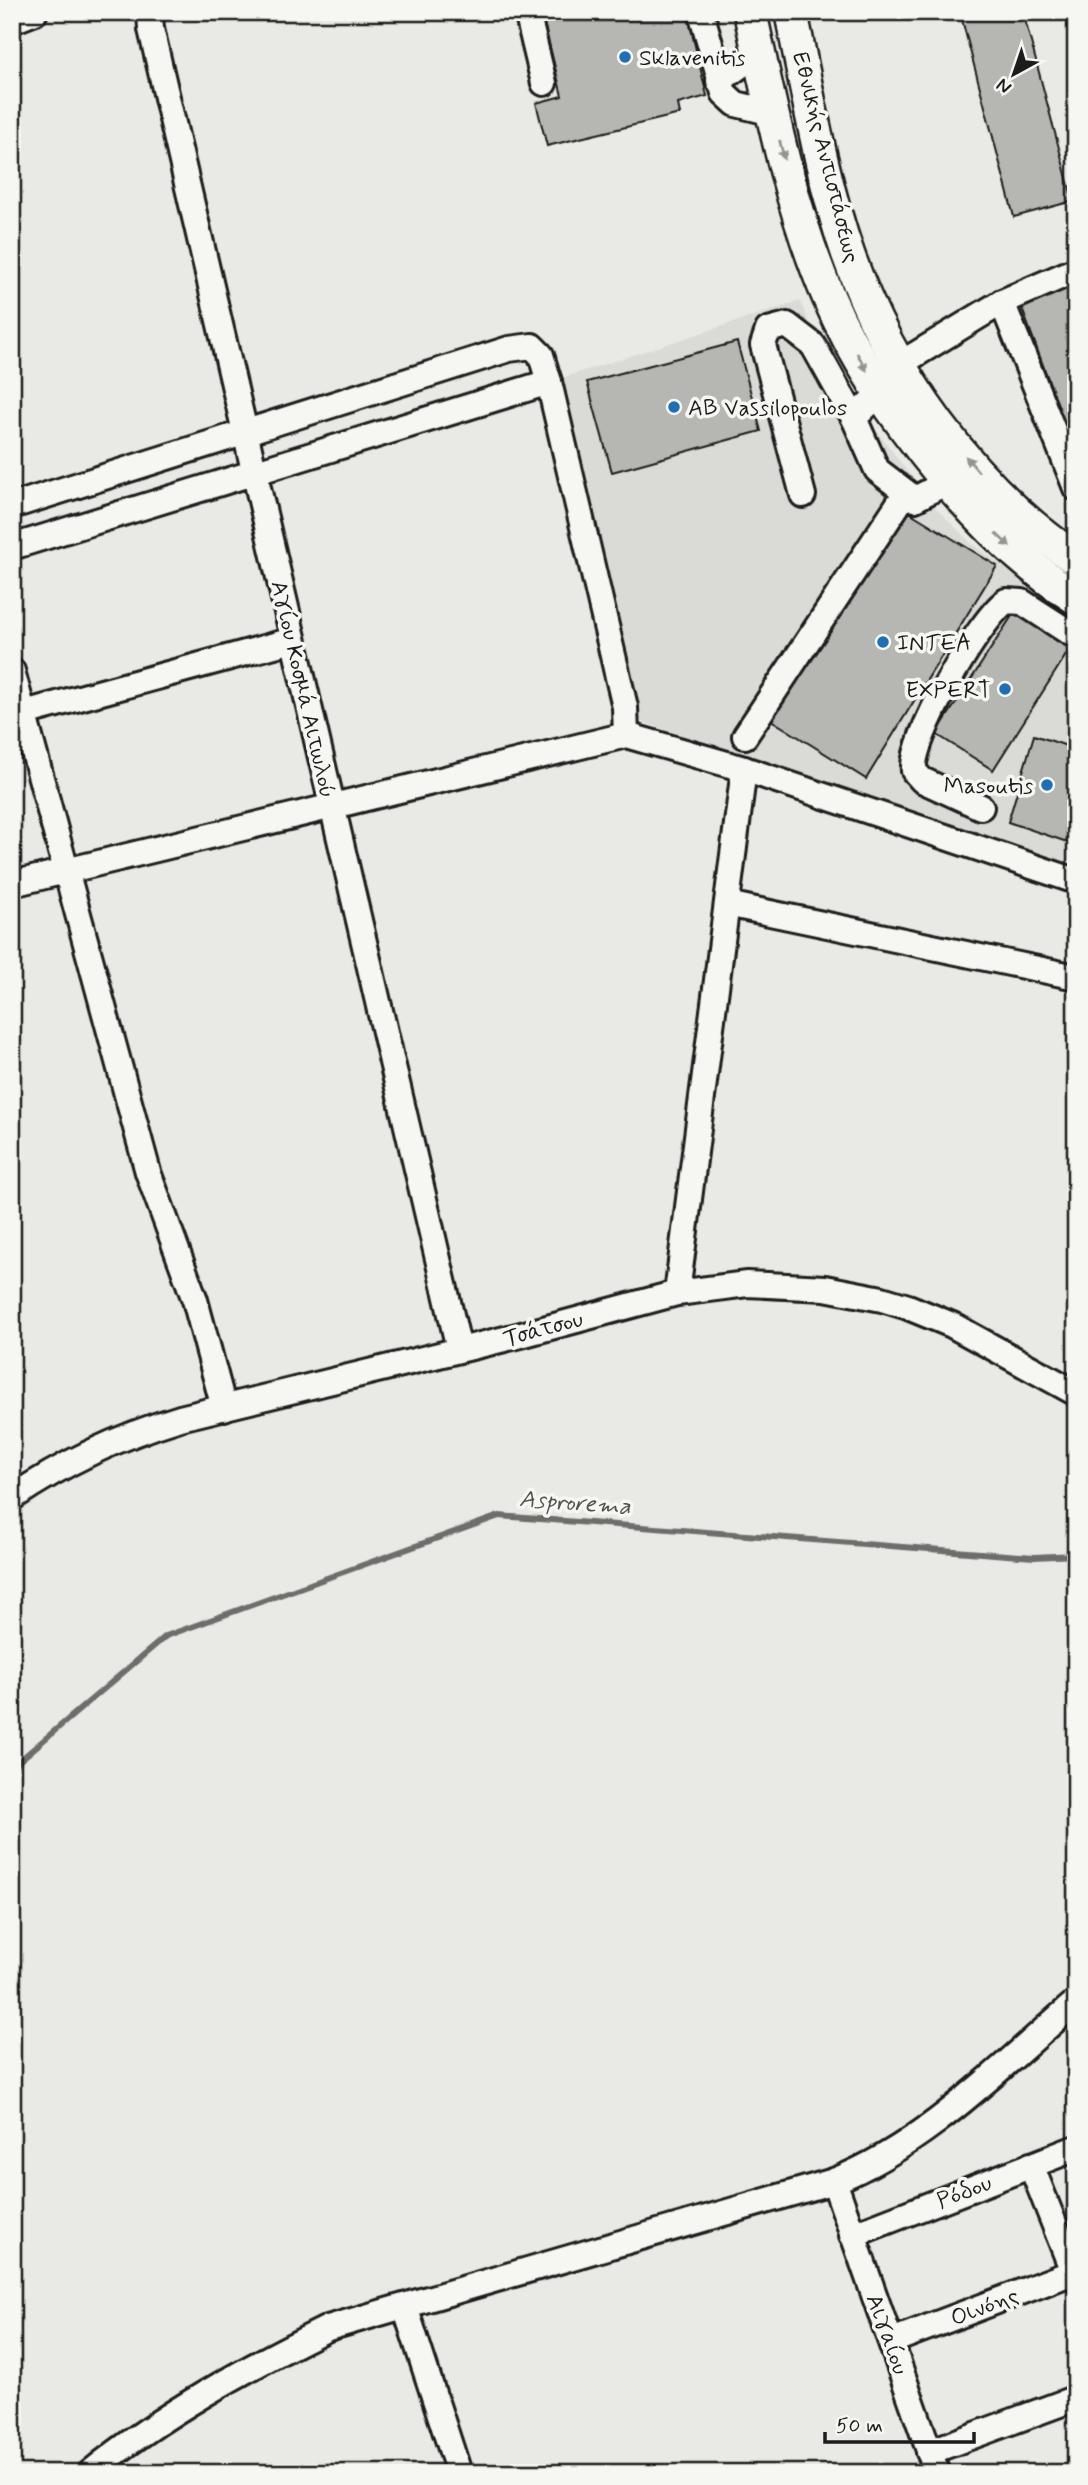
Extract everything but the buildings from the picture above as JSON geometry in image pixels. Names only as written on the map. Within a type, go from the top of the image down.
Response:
[{"type":"main road","name":"Εθνικής Αντιστάσεως","points":[[750,12],[791,188],[829,298],[880,393],[900,425],[976,515],[1047,577],[1076,598]]},
{"type":"main road","name":"Εθνικής Αντιστάσεως","points":[[791,12],[819,144],[848,253],[880,332],[923,402],[969,462],[1016,514],[1076,559]]},
{"type":"street","points":[[12,21],[35,12]]},
{"type":"street","points":[[527,12],[544,83]]},
{"type":"street","points":[[701,12],[724,93],[736,104],[773,113]]},
{"type":"street","name":"Αγίου Κοσμά Αιτωλού","points":[[147,18],[459,1349]]},
{"type":"street","points":[[719,81],[759,52]]},
{"type":"street","points":[[900,365],[1003,302],[1076,270]]},
{"type":"street","points":[[1003,302],[1076,488]]},
{"type":"street","points":[[803,495],[763,345],[768,330],[787,325],[813,345],[854,418],[877,470],[905,494],[920,499],[947,482]]},
{"type":"street","points":[[12,506],[524,346],[532,346],[541,355],[549,382],[625,707],[626,735]]},
{"type":"street","points":[[12,547],[549,382]]},
{"type":"street","points":[[854,418],[880,393]]},
{"type":"street","points":[[745,736],[905,494]]},
{"type":"street","points":[[1027,606],[1047,577]]},
{"type":"street","points":[[981,807],[917,777],[914,766],[947,681],[1001,604],[1011,600],[1027,606],[1070,633]]},
{"type":"street","points":[[24,713],[293,640]]},
{"type":"street","points":[[12,671],[148,1172],[195,1300],[224,1408]]},
{"type":"street","points":[[12,884],[331,804],[626,735],[744,769],[1076,881]]},
{"type":"street","points":[[677,1293],[744,769]]},
{"type":"street","points":[[727,904],[1076,977]]},
{"type":"street","name":"Τσάτσου","points":[[13,1495],[82,1457],[138,1431],[677,1293],[711,1287],[772,1284],[825,1288],[882,1299],[952,1325],[1076,1393]]},
{"type":"street","points":[[90,2473],[186,2404],[267,2358],[328,2329],[834,2181],[859,2171],[936,2122],[1076,2002]]},
{"type":"street","name":"Ρόδου","points":[[852,2235],[1076,2148]]},
{"type":"street","points":[[1031,2165],[1075,2274]]},
{"type":"street","name":"Αιγαίου","points":[[834,2181],[933,2462]]},
{"type":"street","name":"Οινόης","points":[[892,2341],[1075,2274]]},
{"type":"street","points":[[405,2307],[459,2473]]},
{"type":"street","points":[[933,2462],[1076,2398]]},
{"type":"shaded area","points":[[800,301],[814,334],[867,418],[931,503],[971,543],[1076,621],[1076,874],[640,721],[559,379]]},
{"type":"waterway","name":"Asprorema","points":[[12,1767],[166,1636],[499,1516],[1034,1557],[1076,1555]]},
{"type":"place","name":"Sklavenitis","points":[[625,57]]},
{"type":"place","name":"AB Vassilopoulos","points":[[674,407]]},
{"type":"place","name":"INTEA","points":[[883,642]]},
{"type":"place","name":"EXPERT","points":[[1005,689]]},
{"type":"place","name":"Masoutis","points":[[1047,785]]}]
